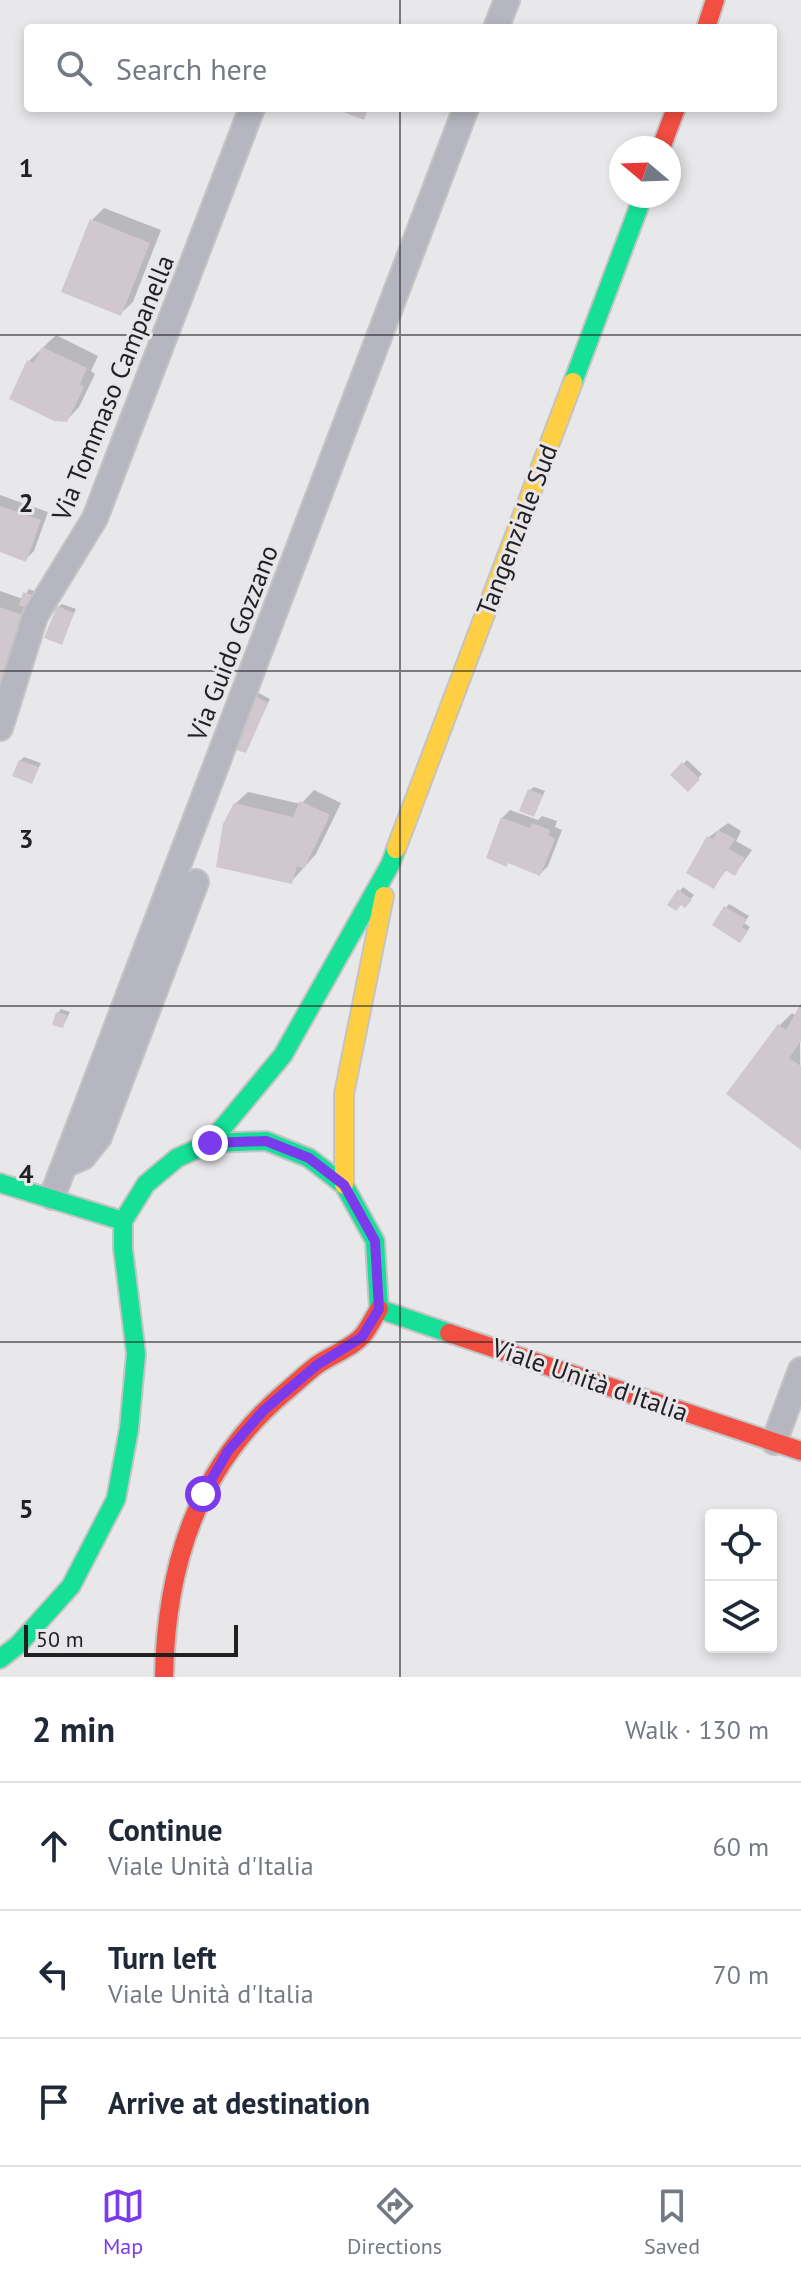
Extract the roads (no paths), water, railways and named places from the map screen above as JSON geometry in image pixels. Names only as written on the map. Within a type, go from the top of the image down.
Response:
[{"type":"main road","points":[[707,24],[715,0]]},
{"type":"main road","points":[[666,136],[674,112]]},
{"type":"main road","name":"Tangenziale Sud","points":[[210,1143],[283,1055],[390,865],[638,208]]},
{"type":"main road","name":"Tangenziale Sud","points":[[344,1185],[344,1094],[390,865]]},
{"type":"main road","points":[[0,1659],[18,1645],[71,1586],[116,1499],[129,1429],[136,1354],[123,1249],[123,1221],[146,1184],[177,1158],[210,1143],[266,1141],[309,1158],[344,1185],[375,1241],[379,1309],[362,1337],[317,1365],[264,1410],[228,1451],[203,1494],[174,1576],[165,1629],[164,1677]]},
{"type":"main road","points":[[0,1183],[123,1221]]},
{"type":"main road","name":"Viale Unità d'Italia","points":[[379,1309],[801,1451]]},
{"type":"street","points":[[498,24],[507,0]]},
{"type":"street","name":"Via Tommaso Campanella","points":[[1,718],[35,616],[95,518],[250,112]]},
{"type":"street","name":"Via Guido Gozzano","points":[[52,1197],[464,112]]},
{"type":"street","points":[[64,1165],[83,1157],[99,1137],[196,882]]},
{"type":"street","points":[[774,1442],[801,1370]]}]
